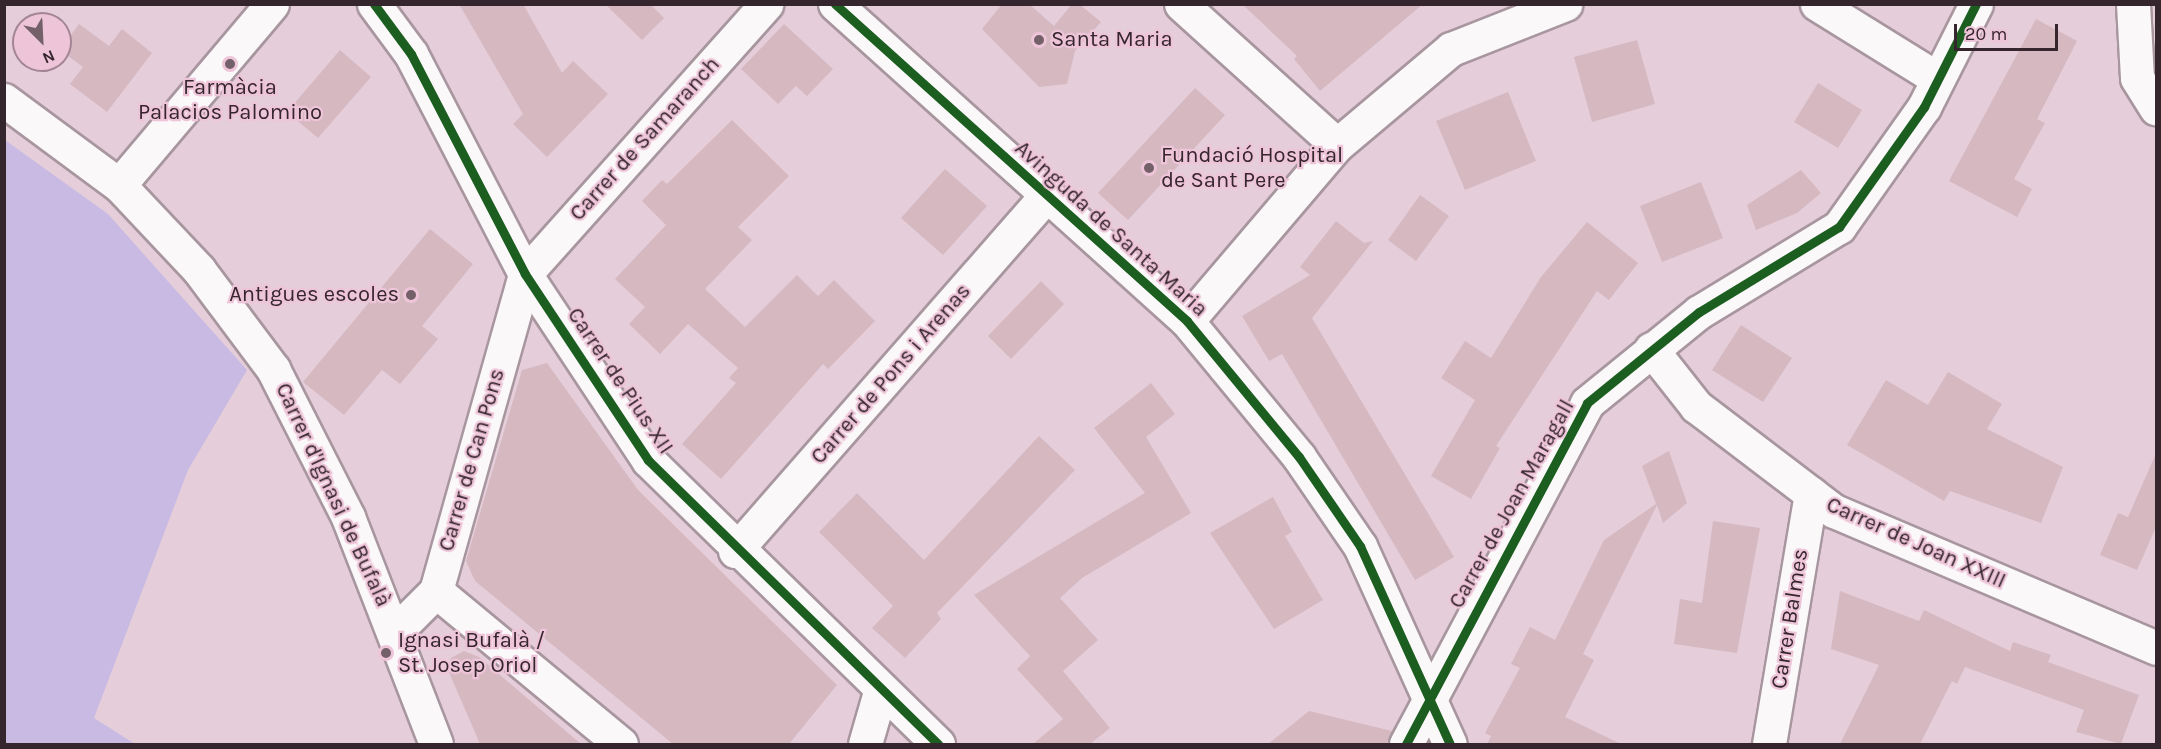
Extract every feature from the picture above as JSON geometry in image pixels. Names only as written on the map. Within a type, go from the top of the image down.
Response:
[{"type":"street","points":[[119,186],[272,4]]},
{"type":"street","name":"Carrer de Pius XII","points":[[374,4],[411,54],[525,274],[648,460],[735,551],[880,692],[938,744]]},
{"type":"street","name":"Carrer de Samaranch","points":[[525,274],[766,4]]},
{"type":"street","name":"Avinguda de Santa Maria","points":[[835,4],[1187,321],[1299,457],[1360,546],[1426,700],[1450,744]]},
{"type":"street","points":[[1181,4],[1337,145]]},
{"type":"street","points":[[1187,321],[1337,145],[1451,49],[1565,4]]},
{"type":"street","points":[[1817,4],[1938,79]]},
{"type":"street","name":"Carrer de Joan Maragall","points":[[1406,744],[1426,700],[1587,403],[1699,312],[1839,227],[1938,79],[1976,4]]},
{"type":"street","points":[[2133,4],[2137,78],[2157,109]]},
{"type":"street","name":"Carrer d'Ignasi de Bufalà","points":[[4,100],[119,186],[199,270],[273,369],[348,517],[395,632],[431,742]]},
{"type":"street","name":"Carrer de Pons i Arenas","points":[[735,551],[1046,196]]},
{"type":"street","name":"Carrer de Can Pons","points":[[395,632],[436,591],[525,274]]},
{"type":"street","name":"Carrer de Joan XXIII","points":[[1651,349],[1696,406],[1834,511],[2157,648]]},
{"type":"street","name":"Carrer Balmes","points":[[1769,744],[1811,493]]},
{"type":"street","points":[[436,591],[621,744]]},
{"type":"street","points":[[865,744],[880,692]]},
{"type":"shaded area","points":[[5,140],[108,214],[247,370],[188,470],[94,718],[135,744],[5,744]]},
{"type":"building","points":[[459,4],[523,4],[562,73],[573,61],[608,94],[547,157],[513,124],[523,114]]},
{"type":"building","points":[[605,4],[650,4],[664,18],[642,40]]},
{"type":"building","name":"Santa Maria","points":[[1002,4],[1029,4],[1054,26],[1072,4],[1079,4],[1101,22],[1075,51],[1067,84],[1039,87],[982,29]]},
{"type":"building","points":[[1242,4],[1423,4],[1320,91],[1294,59],[1297,56]]},
{"type":"building","points":[[2036,19],[2077,41],[2037,119],[2045,123],[2014,179],[2032,189],[2017,217],[1949,181]]},
{"type":"building","points":[[79,24],[109,46],[122,29],[152,53],[107,112],[70,84],[83,67],[72,59],[72,34]]},
{"type":"building","points":[[784,24],[833,69],[807,96],[796,86],[778,104],[741,69]]},
{"type":"building","points":[[1637,40],[1655,104],[1592,122],[1574,57]]},
{"type":"building","points":[[340,50],[371,77],[318,138],[287,112]]},
{"type":"building","points":[[1818,83],[1862,110],[1838,148],[1794,122]]},
{"type":"building","name":"Fundació Hospital de Sant Pere","points":[[1195,88],[1225,115],[1128,220],[1098,193]]},
{"type":"building","points":[[1508,92],[1536,161],[1465,190],[1436,121]]},
{"type":"building","points":[[732,120],[789,176],[738,227],[752,240],[705,289],[745,327],[797,275],[818,296],[834,280],[875,321],[828,369],[823,364],[721,479],[682,444],[736,383],[729,378],[738,368],[688,324],[660,354],[629,324],[645,307],[615,279],[666,225],[642,201],[662,180],[667,184]]},
{"type":"building","points":[[945,169],[987,206],[943,255],[901,218]]},
{"type":"building","points":[[1801,170],[1821,193],[1797,213],[1756,230],[1747,205]]},
{"type":"building","points":[[1701,182],[1723,238],[1662,262],[1640,206]]},
{"type":"building","points":[[1420,195],[1449,216],[1416,261],[1388,240]]},
{"type":"building","points":[[1336,221],[1364,243],[1373,241],[1312,318],[1454,557],[1415,580],[1282,354],[1269,361],[1242,316],[1310,275],[1300,267]]},
{"type":"building","points":[[1587,222],[1638,263],[1609,300],[1597,291],[1496,446],[1500,448],[1471,499],[1431,476],[1475,400],[1441,378],[1465,341],[1491,358],[1541,277]]},
{"type":"building","name":"Antigues escoles","points":[[430,229],[473,264],[422,326],[438,339],[400,384],[382,370],[344,415],[303,382]]},
{"type":"building","points":[[1041,281],[1064,304],[1011,359],[988,336]]},
{"type":"building","points":[[1741,325],[1792,358],[1763,402],[1712,370]]},
{"type":"building","points":[[547,363],[638,490],[837,685],[789,744],[673,744],[475,581],[466,561],[522,370]]},
{"type":"building","points":[[1948,372],[2002,404],[1987,429],[2063,467],[2041,523],[1950,491],[1944,501],[1847,445],[1886,380],[1928,405]]},
{"type":"building","points":[[1151,383],[1175,414],[1146,437],[1191,513],[1082,578],[1060,598],[1098,640],[1063,671],[1110,728],[1090,744],[1033,744],[1063,719],[1017,669],[1030,656],[974,595],[1145,493],[1094,428]]},
{"type":"building","points":[[1039,436],[1075,470],[937,613],[941,619],[905,658],[872,628],[893,606],[819,532],[857,493],[924,560]]},
{"type":"building","points":[[1669,451],[1687,503],[1663,523],[1657,505],[1583,654],[1594,660],[1565,717],[1621,744],[1487,744],[1491,736],[1485,733],[1520,668],[1511,664],[1530,627],[1555,640],[1604,540],[1656,504],[1642,466]]},
{"type":"building","points":[[2157,451],[2157,525],[2137,570],[2100,555],[2118,513],[2128,517]]},
{"type":"building","points":[[1273,497],[1292,532],[1285,536],[1323,600],[1274,629],[1210,533]]},
{"type":"building","points":[[1713,521],[1760,528],[1737,653],[1674,644],[1680,599],[1702,603]]},
{"type":"building","points":[[1840,591],[1919,621],[1924,610],[2010,651],[2013,642],[2051,655],[2048,662],[2139,695],[2121,744],[2076,732],[2084,710],[1965,667],[1957,684],[1952,681],[1920,744],[1840,744],[1879,665],[1831,649]]},
{"type":"building","points":[[464,651],[479,657],[581,744],[480,744],[448,670],[451,658]]},
{"type":"building","points":[[1309,711],[1392,731],[1387,744],[1268,744]]},
{"type":"cycle path","points":[[374,4],[411,54],[525,274],[648,460],[938,744]]},
{"type":"cycle path","points":[[835,4],[1187,321],[1299,457],[1360,546],[1450,744]]},
{"type":"cycle path","points":[[1406,744],[1587,403],[1699,312],[1839,227],[1924,107],[1976,4]]},
{"type":"place","name":"Santa Maria","points":[[1039,40]]},
{"type":"place","name":"Farmàcia Palacios Palomino","points":[[230,64]]},
{"type":"place","name":"Fundació Hospital de Sant Pere","points":[[1149,168]]},
{"type":"place","name":"Antigues escoles","points":[[411,295]]},
{"type":"place","name":"Ignasi Bufalà / St. Josep Oriol","points":[[386,653]]}]
